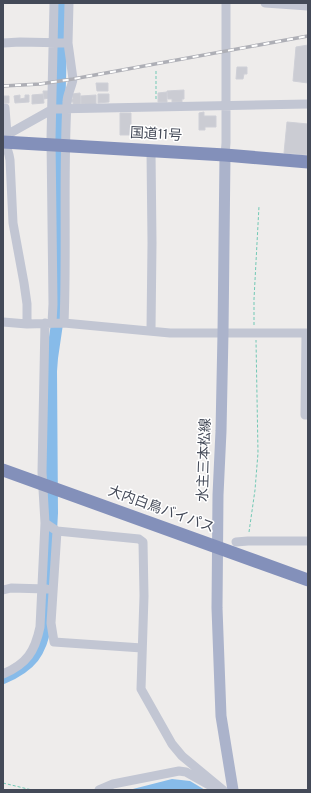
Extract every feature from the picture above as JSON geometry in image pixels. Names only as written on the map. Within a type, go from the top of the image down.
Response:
[{"type":"highway","name":"国道11号","points":[[4,140],[58,146],[224,155],[308,162]]},
{"type":"highway","name":"大内白鳥バイパス","points":[[3,470],[308,580]]},
{"type":"main road","name":"水主三本松線","points":[[224,155],[223,333],[218,495],[217,608],[221,716],[226,790]]},
{"type":"street","points":[[54,3],[53,110],[58,146],[66,291],[55,323]]},
{"type":"street","points":[[69,3],[68,43],[73,85],[65,108],[58,146],[53,304],[55,323],[42,472],[49,486],[46,524],[47,589],[54,642],[142,648]]},
{"type":"street","points":[[224,155],[226,143],[226,3]]},
{"type":"street","points":[[265,3],[308,6]]},
{"type":"street","points":[[3,43],[68,43]]},
{"type":"street","points":[[4,140],[53,110],[65,108],[308,104]]},
{"type":"street","points":[[3,108],[5,108],[4,140],[10,160],[13,223],[27,304],[26,324]]},
{"type":"street","points":[[151,151],[151,330]]},
{"type":"street","points":[[3,322],[26,324],[55,323],[170,332],[306,333],[305,415],[308,415]]},
{"type":"street","points":[[46,524],[56,530],[139,539],[143,542],[141,689],[172,744],[182,756],[226,790]]},
{"type":"street","points":[[3,674],[22,663],[31,654],[37,642],[56,530]]},
{"type":"street","points":[[236,542],[308,541]]},
{"type":"street","points":[[3,590],[11,588],[47,589]]},
{"type":"street","points":[[99,790],[113,784],[179,771],[186,772],[215,788],[226,790]]},
{"type":"path","points":[[156,71],[156,100]]},
{"type":"path","points":[[248,541],[258,453],[254,299],[259,206]]},
{"type":"path","points":[[3,783],[32,790]]},
{"type":"water","points":[[172,779],[190,781],[205,790],[129,790]]},
{"type":"building","points":[[308,45],[308,83],[293,81],[296,47]]},
{"type":"building","points":[[237,67],[247,67],[247,74],[244,74],[243,79],[236,79]]},
{"type":"building","points":[[96,83],[108,83],[108,91],[97,91]]},
{"type":"building","points":[[184,90],[184,99],[182,99],[182,102],[172,102],[172,99],[168,99],[167,91]]},
{"type":"building","points":[[43,91],[48,91],[49,98],[44,99]]},
{"type":"building","points":[[167,92],[167,102],[158,102],[158,93]]},
{"type":"building","points":[[80,93],[81,106],[73,106],[73,102],[71,102],[70,99],[73,99],[72,94]]},
{"type":"building","points":[[43,94],[44,103],[32,104],[32,95]]},
{"type":"building","points":[[98,94],[109,94],[109,102],[98,103]]},
{"type":"building","points":[[20,95],[20,99],[25,98],[25,95],[29,95],[29,102],[15,103],[14,96]]},
{"type":"building","points":[[96,95],[96,105],[81,104],[81,96]]},
{"type":"building","points":[[3,96],[9,96],[9,103],[3,103]]},
{"type":"building","points":[[204,112],[204,116],[216,116],[216,127],[205,127],[205,130],[199,130],[199,113]]},
{"type":"building","points":[[120,113],[131,113],[131,135],[120,135]]},
{"type":"building","points":[[287,122],[308,124],[308,155],[284,153]]},
{"type":"waterway","points":[[3,678],[21,669],[33,657],[41,643],[46,623],[52,513],[51,371],[58,317],[58,156],[62,3]]},
{"type":"railway","points":[[3,86],[40,84],[73,79],[308,36]]}]
